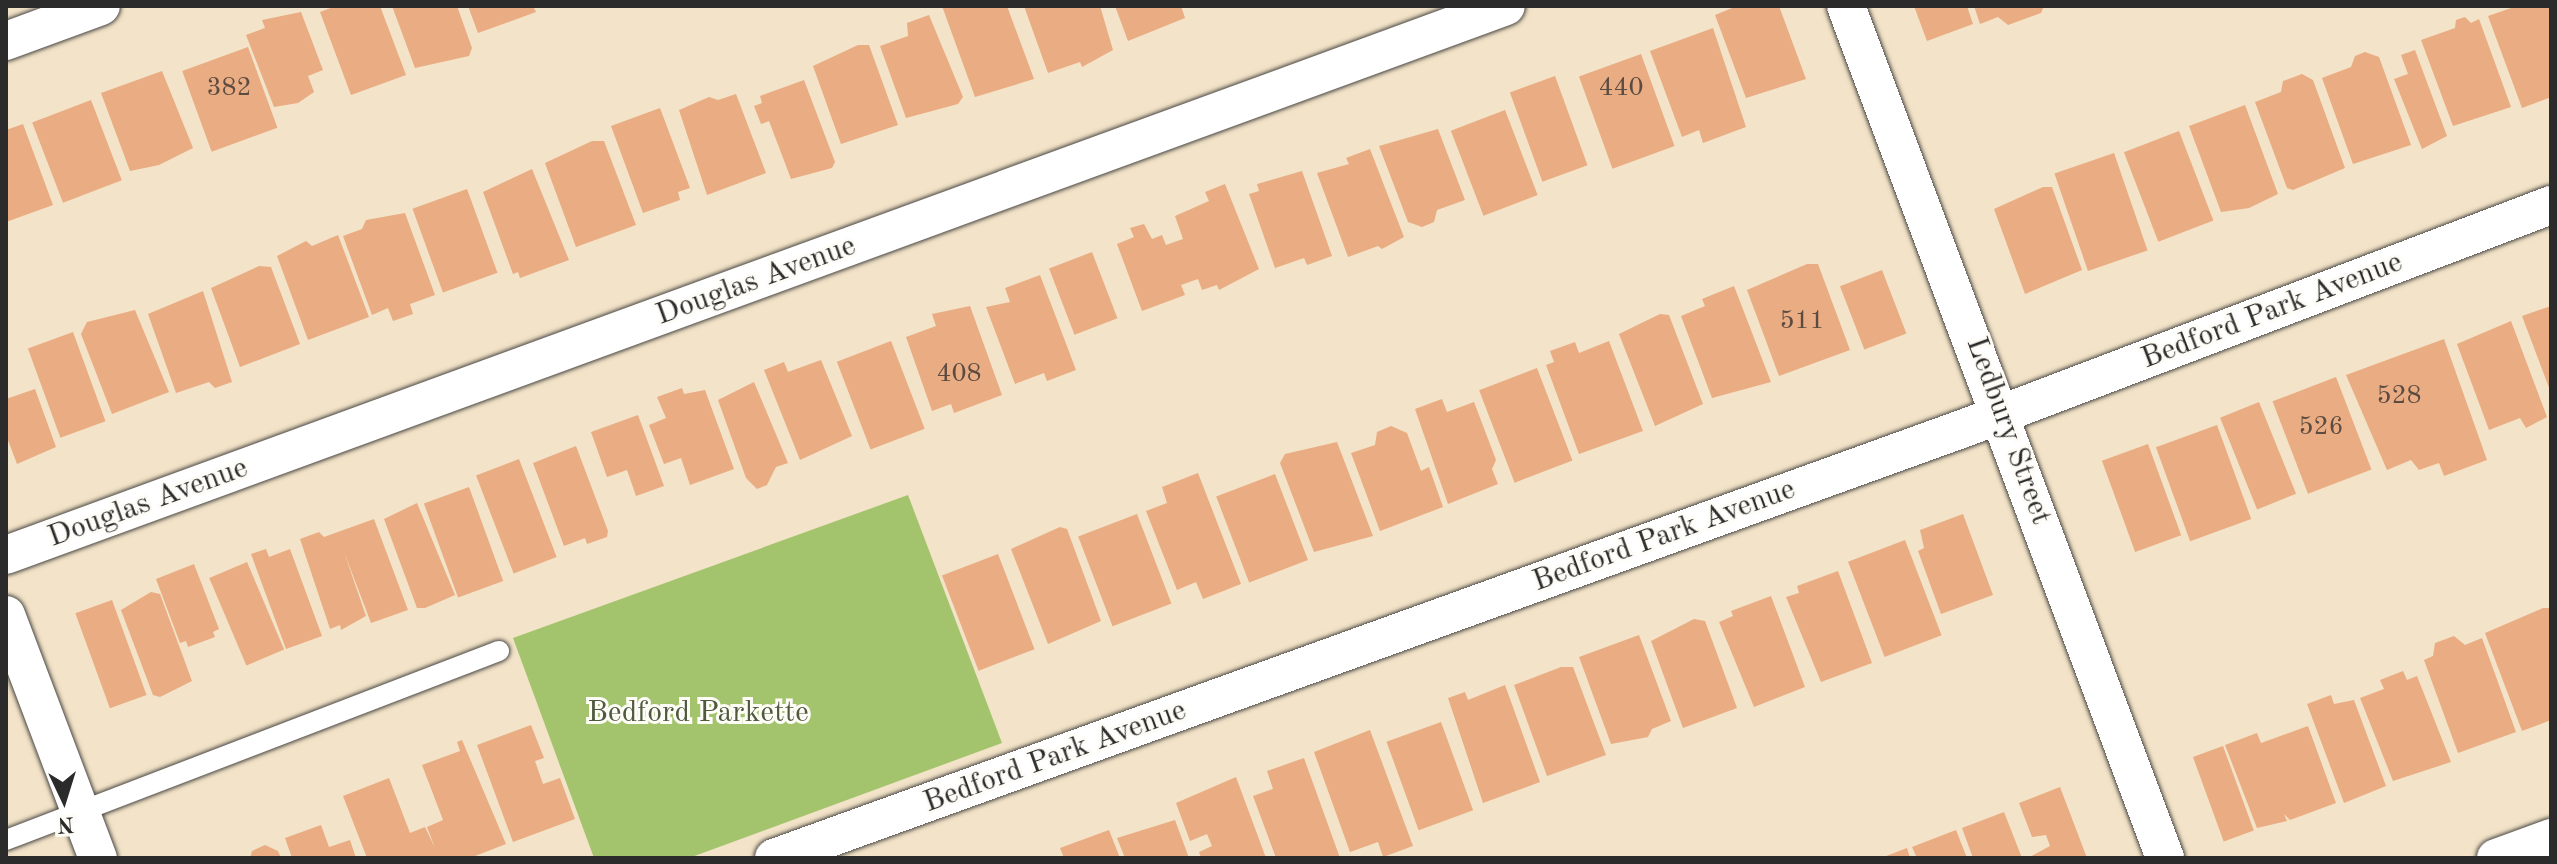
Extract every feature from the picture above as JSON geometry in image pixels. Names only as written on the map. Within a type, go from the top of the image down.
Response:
[{"type":"street","points":[[6,41],[101,6]]},
{"type":"street","name":"Douglas Avenue","points":[[6,555],[1506,6]]},
{"type":"street","name":"Ledbury Street","points":[[1846,6],[2002,413],[2165,858]]},
{"type":"street","name":"Bedford Park Avenue","points":[[774,858],[2002,413],[2551,205]]},
{"type":"street","points":[[6,615],[98,858]]},
{"type":"street","points":[[2496,858],[2551,838]]},
{"type":"lane","points":[[6,840],[499,651]]},
{"type":"green space","name":"Bedford Parkette","points":[[908,495],[1002,743],[689,858],[594,858],[513,638]]},
{"type":"building","points":[[336,6],[380,6],[406,75],[351,95],[320,12]]},
{"type":"building","points":[[392,6],[457,6],[472,48],[469,56],[415,68]]},
{"type":"building","points":[[468,6],[533,6],[536,12],[478,33]]},
{"type":"building","points":[[942,6],[1007,6],[1034,79],[975,97]]},
{"type":"building","points":[[1024,6],[1100,6],[1113,50],[1082,67],[1080,62],[1048,73]]},
{"type":"building","points":[[1115,6],[1181,6],[1185,18],[1128,41]]},
{"type":"building","points":[[1737,6],[1779,6],[1806,79],[1746,98],[1715,15]]},
{"type":"building","points":[[1914,6],[1967,6],[1973,24],[1927,41]]},
{"type":"building","points":[[1974,6],[2044,6],[2041,13],[2008,25],[1998,17],[1980,24]]},
{"type":"building","points":[[2517,6],[2551,7],[2549,98],[2522,108],[2488,16]]},
{"type":"building","points":[[301,12],[323,70],[308,76],[314,92],[298,103],[274,107],[246,35],[265,28],[262,20]]},
{"type":"building","points":[[929,15],[963,97],[958,104],[906,118],[880,46],[908,36],[907,23]]},
{"type":"building","points":[[2465,17],[2471,23],[2479,19],[2511,107],[2453,126],[2421,40],[2455,28],[2456,20]]},
{"type":"building","points":[[1713,28],[1746,127],[1703,143],[1699,130],[1682,137],[1650,51]]},
{"type":"building","points":[[858,45],[869,45],[898,125],[841,144],[813,66]]},
{"type":"building","points":[[248,47],[277,128],[212,152],[182,71]]},
{"type":"building","points":[[2415,50],[2447,136],[2422,149],[2394,79],[2408,74],[2401,55]]},
{"type":"building","points":[[2365,52],[2379,57],[2411,145],[2353,164],[2322,78],[2351,67],[2355,56]]},
{"type":"building","points":[[1641,54],[1675,146],[1612,169],[1579,77]]},
{"type":"building","points":[[162,71],[193,148],[159,165],[130,171],[101,93]]},
{"type":"building","points":[[2302,74],[2313,80],[2345,168],[2293,190],[2287,188],[2255,102],[2281,92],[2283,81]]},
{"type":"building","points":[[1555,76],[1587,165],[1542,182],[1510,92]]},
{"type":"building","points":[[804,80],[835,162],[832,168],[791,179],[769,121],[761,124],[754,106],[762,103],[760,96]]},
{"type":"building","points":[[736,94],[766,173],[707,195],[679,110],[709,97],[718,100]]},
{"type":"building","points":[[91,100],[122,180],[63,203],[32,123]]},
{"type":"building","points":[[2245,105],[2278,194],[2249,208],[2221,212],[2189,126]]},
{"type":"building","points":[[660,108],[690,188],[678,192],[680,200],[643,213],[611,126]]},
{"type":"building","points":[[1505,110],[1538,195],[1483,216],[1451,131]]},
{"type":"building","points":[[23,124],[53,205],[6,222],[6,130]]},
{"type":"building","points":[[1438,129],[1465,200],[1437,210],[1434,222],[1422,227],[1408,222],[1379,146]]},
{"type":"building","points":[[2179,131],[2213,221],[2158,242],[2124,152]]},
{"type":"building","points":[[592,141],[604,141],[636,225],[576,247],[545,163]]},
{"type":"building","points":[[1370,149],[1404,237],[1382,249],[1378,246],[1348,257],[1317,173],[1349,164],[1346,158]]},
{"type":"building","points":[[2114,153],[2148,250],[2088,271],[2054,174]]},
{"type":"building","points":[[532,169],[569,260],[520,278],[518,272],[513,274],[483,192]]},
{"type":"building","points":[[1302,171],[1332,256],[1307,265],[1304,258],[1275,268],[1249,194],[1259,191],[1257,184]]},
{"type":"building","points":[[1225,184],[1259,269],[1219,290],[1217,285],[1202,290],[1198,279],[1181,285],[1185,295],[1142,311],[1117,244],[1134,237],[1130,228],[1144,224],[1152,239],[1162,235],[1166,245],[1183,239],[1175,216],[1209,201],[1205,192]]},
{"type":"building","points":[[2043,187],[2052,187],[2082,270],[2025,294],[1994,209]]},
{"type":"building","points":[[467,189],[497,273],[443,292],[412,209]]},
{"type":"building","points":[[405,213],[435,295],[410,304],[413,314],[393,321],[388,308],[372,315],[343,236],[362,229],[366,220]]},
{"type":"building","points":[[338,235],[369,317],[308,340],[277,256],[306,241],[312,246]]},
{"type":"building","points":[[1092,252],[1117,318],[1074,335],[1049,268]]},
{"type":"building","points":[[1807,264],[1818,264],[1850,350],[1779,376],[1747,290]]},
{"type":"building","points":[[259,266],[271,267],[300,344],[240,367],[211,288]]},
{"type":"building","points":[[1882,270],[1906,333],[1864,350],[1840,286]]},
{"type":"building","points":[[1040,275],[1076,370],[1047,381],[1044,373],[1015,384],[986,307],[1010,302],[1005,288]]},
{"type":"building","points":[[1734,286],[1771,382],[1712,398],[1681,316],[1705,306],[1702,299]]},
{"type":"building","points":[[203,291],[232,382],[215,388],[209,382],[176,393],[148,314]]},
{"type":"building","points":[[970,306],[1002,395],[954,413],[951,404],[932,411],[906,337],[936,326],[932,314]]},
{"type":"building","points":[[2551,306],[2551,393],[2522,316]]},
{"type":"building","points":[[135,310],[169,392],[112,414],[81,334],[87,322]]},
{"type":"building","points":[[1660,314],[1669,315],[1703,404],[1655,426],[1619,334]]},
{"type":"building","points":[[2511,321],[2547,417],[2526,428],[2520,418],[2489,430],[2457,344]]},
{"type":"building","points":[[73,332],[105,421],[60,438],[28,348]]},
{"type":"building","points":[[2444,339],[2487,460],[2444,476],[2439,463],[2419,470],[2411,460],[2387,470],[2346,375]]},
{"type":"building","points":[[891,341],[925,429],[871,450],[837,362]]},
{"type":"building","points":[[1609,341],[1643,431],[1579,454],[1546,365],[1554,362],[1550,351],[1575,342],[1579,353]]},
{"type":"building","points":[[821,360],[852,436],[800,460],[764,370],[784,362],[788,372]]},
{"type":"building","points":[[1537,368],[1572,460],[1515,483],[1479,390]]},
{"type":"building","points":[[2336,377],[2371,469],[2308,494],[2273,401]]},
{"type":"building","points":[[754,382],[788,463],[776,467],[767,485],[757,489],[746,478],[718,400]]},
{"type":"building","points":[[682,388],[684,394],[705,390],[734,469],[690,485],[681,458],[664,464],[649,425],[666,418],[657,397]]},
{"type":"building","points":[[35,389],[56,447],[17,464],[6,435],[6,399]]},
{"type":"building","points":[[1442,399],[1447,412],[1474,402],[1496,460],[1492,469],[1498,484],[1448,504],[1415,409]]},
{"type":"building","points":[[2259,402],[2296,494],[2257,510],[2220,418]]},
{"type":"building","points":[[638,415],[664,486],[636,496],[627,470],[607,477],[591,432]]},
{"type":"building","points":[[2217,425],[2251,519],[2190,541],[2156,447]]},
{"type":"building","points":[[1391,426],[1407,433],[1421,471],[1429,467],[1443,507],[1380,531],[1351,453],[1375,445],[1377,432]]},
{"type":"building","points":[[1337,442],[1373,536],[1314,552],[1280,463],[1285,454]]},
{"type":"building","points":[[2148,444],[2181,535],[2135,552],[2102,461]]},
{"type":"building","points":[[576,446],[608,531],[607,537],[587,544],[585,538],[564,546],[533,463]]},
{"type":"building","points":[[519,459],[557,557],[514,574],[476,475]]},
{"type":"building","points":[[1198,473],[1241,584],[1203,599],[1196,582],[1177,590],[1146,511],[1167,503],[1162,487]]},
{"type":"building","points":[[1275,474],[1308,560],[1249,582],[1216,497]]},
{"type":"building","points":[[469,487],[503,581],[458,597],[424,503]]},
{"type":"building","points":[[417,503],[455,595],[425,608],[417,608],[384,519]]},
{"type":"building","points":[[1137,514],[1171,604],[1113,626],[1078,537]]},
{"type":"building","points":[[1963,514],[1993,595],[1941,614],[1918,551],[1924,548],[1920,530]]},
{"type":"building","points":[[374,519],[408,610],[371,623],[344,552],[366,616],[341,630],[340,625],[330,629],[300,539],[319,532],[324,537]]},
{"type":"building","points":[[1060,527],[1067,529],[1101,621],[1048,644],[1011,549]]},
{"type":"building","points":[[1905,540],[1942,635],[1885,657],[1848,562]]},
{"type":"building","points":[[266,549],[269,557],[290,549],[322,636],[286,649],[251,554]]},
{"type":"building","points":[[998,554],[1035,649],[979,671],[942,576]]},
{"type":"building","points":[[247,562],[284,649],[246,665],[209,578]]},
{"type":"building","points":[[194,564],[219,629],[213,632],[215,637],[188,647],[186,641],[180,643],[156,579]]},
{"type":"building","points":[[1838,571],[1872,663],[1821,682],[1786,597],[1799,593],[1797,586]]},
{"type":"building","points":[[151,592],[160,594],[192,681],[160,697],[153,695],[121,610]]},
{"type":"building","points":[[1771,596],[1805,687],[1754,707],[1719,622],[1733,616],[1731,611]]},
{"type":"building","points":[[112,600],[147,695],[110,708],[75,613]]},
{"type":"building","points":[[2543,608],[2551,608],[2551,720],[2522,731],[2485,633]]},
{"type":"building","points":[[1694,619],[1705,621],[1737,708],[1683,728],[1651,641]]},
{"type":"building","points":[[1639,635],[1671,721],[1652,729],[1648,737],[1611,744],[1579,657]]},
{"type":"building","points":[[2454,636],[2465,645],[2482,638],[2516,732],[2458,753],[2424,660],[2433,656],[2435,643]]},
{"type":"building","points":[[1561,667],[1573,667],[1606,755],[1547,776],[1514,685]]},
{"type":"building","points":[[2403,671],[2407,680],[2417,676],[2451,762],[2393,781],[2360,698],[2384,689],[2380,680]]},
{"type":"building","points":[[1505,685],[1540,782],[1483,803],[1448,698],[1465,692],[1468,700]]},
{"type":"building","points":[[2331,695],[2334,704],[2354,700],[2386,786],[2344,803],[2307,704]]},
{"type":"building","points":[[1441,722],[1473,810],[1419,830],[1386,742]]},
{"type":"building","points":[[531,725],[544,758],[535,761],[543,784],[560,778],[575,819],[513,842],[477,745]]},
{"type":"building","points":[[2308,726],[2336,803],[2290,820],[2284,814],[2287,821],[2257,828],[2225,745],[2257,733],[2261,743]]},
{"type":"building","points":[[1370,730],[1413,846],[1383,857],[1378,842],[1350,852],[1314,752]]},
{"type":"building","points":[[462,740],[506,844],[470,858],[367,858],[343,796],[389,778],[410,833],[425,827],[435,848],[427,827],[443,820],[422,765],[460,751],[457,742]]},
{"type":"building","points":[[2223,746],[2254,831],[2224,842],[2193,757]]},
{"type":"building","points":[[1304,758],[1340,858],[1276,858],[1253,796],[1273,789],[1267,771]]},
{"type":"building","points":[[1236,777],[1266,858],[1201,858],[1199,852],[1212,846],[1207,834],[1190,841],[1176,803]]},
{"type":"building","points":[[2060,787],[2087,858],[2028,858],[2050,846],[2046,835],[2032,837],[2019,803]]},
{"type":"building","points":[[2004,812],[2022,858],[1973,858],[1962,828]]},
{"type":"building","points":[[1175,820],[1189,858],[1125,858],[1117,838]]},
{"type":"building","points":[[321,825],[329,847],[350,840],[356,858],[292,858],[285,838]]},
{"type":"building","points":[[1109,830],[1120,858],[1064,858],[1060,848]]},
{"type":"building","points":[[1956,830],[1967,858],[1917,858],[1912,847]]},
{"type":"building","points":[[265,845],[278,851],[281,858],[250,858],[252,851]]},
{"type":"building","points":[[1907,848],[1910,858],[1881,858]]}]
